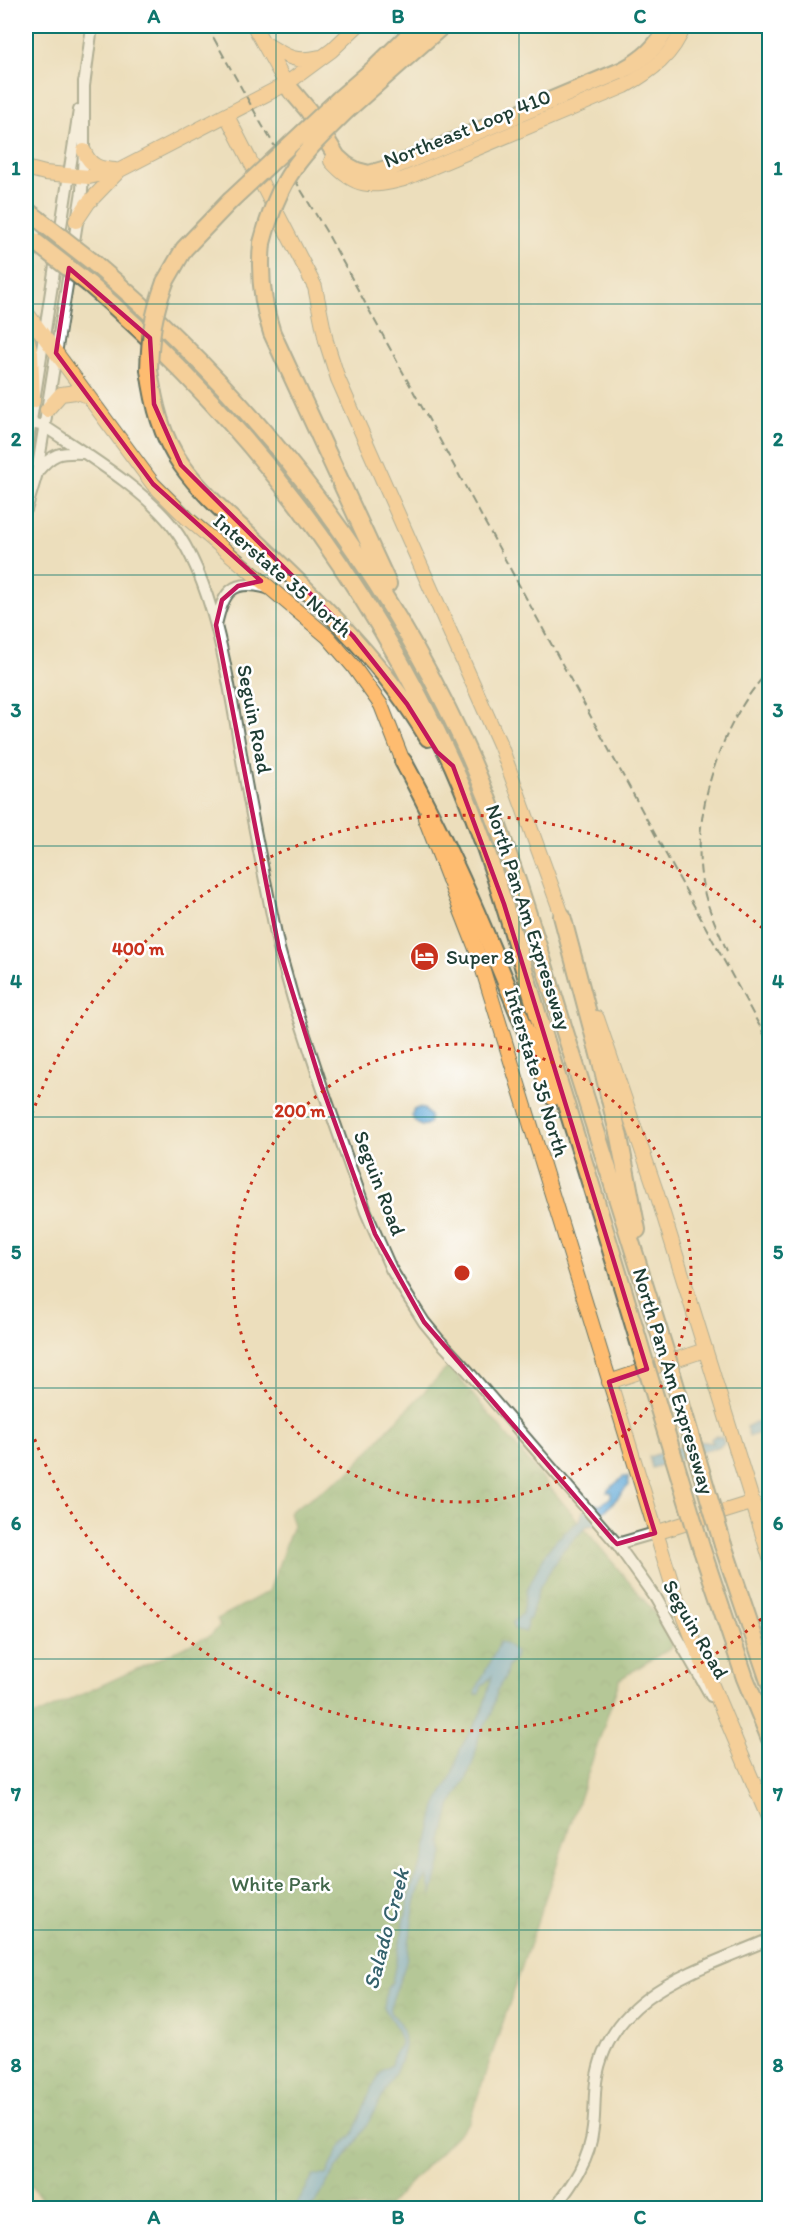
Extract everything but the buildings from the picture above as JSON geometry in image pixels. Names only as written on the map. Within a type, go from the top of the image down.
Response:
[{"type":"highway","points":[[377,66],[407,26]]},
{"type":"highway","points":[[394,611],[388,585],[272,333],[261,288],[262,243],[268,219],[284,182],[309,147],[377,66],[418,26]]},
{"type":"highway","points":[[442,26],[343,104],[230,201],[184,249],[165,282],[155,309],[150,335],[149,370],[154,404],[164,434],[181,465],[207,494],[353,636],[407,704],[437,752],[453,766]]},
{"type":"highway","points":[[286,84],[308,110],[337,157],[357,171],[369,174],[393,167],[622,70],[639,61],[653,49],[668,26]]},
{"type":"highway","name":"North Pan Am Expressway","points":[[32,214],[94,263],[184,344],[260,425],[341,529],[394,611],[462,739],[499,829],[532,926],[667,1357],[723,1545],[768,1679]]},
{"type":"highway","name":"North Pan Am Expressway","points":[[30,238],[131,320],[191,378],[289,492],[368,606],[411,683],[453,766],[475,819],[500,894],[702,1550],[745,1678],[770,1739]]},
{"type":"highway","points":[[403,761],[456,864],[514,998],[559,1111],[580,1152]]},
{"type":"highway","points":[[562,916],[619,1137],[654,1316]]},
{"type":"main road","points":[[254,26],[264,43],[295,60],[304,61],[323,56]]},
{"type":"main road","points":[[26,168],[83,177],[103,176],[120,170],[286,84],[357,26]]},
{"type":"main road","name":"Northeast Loop 410","points":[[264,43],[331,162],[348,178],[372,186],[404,179],[625,86],[648,74],[662,61],[673,47],[684,26]]},
{"type":"main road","points":[[227,116],[315,286],[326,341],[338,379],[501,747],[562,916],[657,1194],[751,1503],[770,1558]]},
{"type":"main road","points":[[84,151],[93,165],[120,170]]},
{"type":"main road","points":[[76,221],[88,203],[120,170]]},
{"type":"main road","name":"Interstate 35 North","points":[[26,312],[85,395],[153,484],[187,518],[328,638],[353,666],[381,705],[478,954],[655,1533],[697,1650],[770,1822]]},
{"type":"main road","points":[[26,333],[31,352],[33,401]]},
{"type":"main road","points":[[47,410],[61,394],[76,392],[85,395]]},
{"type":"main road","points":[[609,1382],[705,1350]]},
{"type":"main road","points":[[655,1533],[751,1503]]},
{"type":"street","points":[[26,453],[92,26]]},
{"type":"street","points":[[26,510],[37,473],[83,177],[84,81]]},
{"type":"street","name":"Seguin Road","points":[[31,423],[44,426],[143,496],[172,525],[185,544],[198,572],[216,625],[279,949],[303,1031],[366,1212],[391,1269],[424,1322],[617,1544],[654,1596],[734,1737]]},
{"type":"street","points":[[37,473],[50,458],[57,454],[84,453]]},
{"type":"street","name":"Seguin Road","points":[[216,625],[222,600],[228,592],[238,586],[252,584],[271,589]]},
{"type":"street","points":[[617,1544],[655,1533]]},
{"type":"street","points":[[554,2208],[571,2187],[584,2163],[593,2129],[599,2068],[604,2052],[622,2021],[643,2000],[671,1982],[770,1939]]},
{"type":"highlighted area","points":[[69,268],[150,338],[154,404],[181,465],[353,636],[407,704],[437,752],[453,766],[504,904],[647,1369],[609,1382],[655,1533],[617,1544],[613,1540],[424,1322],[375,1234],[321,1084],[279,949],[216,625],[222,600],[238,586],[261,581],[153,484],[56,353]]},
{"type":"green space","name":"White Park","points":[[449,1366],[663,1623],[672,1647],[620,1679],[469,2122],[386,2208],[48,2208],[26,2178],[26,1720],[211,1635],[220,1625],[217,1619],[269,1591],[293,1525],[289,1512],[350,1472]]},
{"type":"water","points":[[424,1109],[430,1116],[429,1124],[421,1126],[415,1122],[412,1116],[413,1110]]},
{"type":"water","points":[[756,1422],[769,1422],[769,1429],[749,1437],[746,1427]]},
{"type":"water","points":[[715,1436],[722,1437],[724,1443],[652,1468],[649,1457],[697,1441],[713,1443],[711,1439]]},
{"type":"water","points":[[623,1477],[628,1477],[629,1485],[602,1513],[602,1517],[595,1525],[587,1526],[562,1551],[539,1588],[530,1619],[527,1620],[526,1632],[514,1629],[512,1623],[522,1614],[527,1590],[545,1554],[556,1540],[580,1520],[583,1511],[591,1504],[601,1505],[611,1497],[611,1492],[607,1492],[608,1490]]},
{"type":"water","points":[[500,1642],[515,1651],[514,1660],[508,1666],[505,1677],[497,1690],[492,1713],[479,1736],[467,1777],[450,1807],[442,1841],[443,1853],[432,1894],[427,1875],[414,1907],[408,1954],[391,2009],[391,2014],[397,2020],[403,2033],[404,2046],[401,2058],[364,2130],[329,2179],[316,2203],[310,2208],[295,2208],[314,2175],[327,2175],[339,2149],[353,2134],[372,2087],[382,2071],[391,2065],[394,2053],[400,2046],[401,2041],[396,2027],[384,2008],[387,1988],[392,1982],[410,1894],[424,1859],[436,1806],[453,1773],[461,1747],[482,1712],[492,1676],[482,1686],[479,1694],[476,1694],[476,1690]]},
{"type":"railway","points":[[207,26],[262,125],[327,233],[770,1045]]},
{"type":"railway","points":[[727,951],[704,891],[700,864],[700,835],[704,804],[723,743],[752,691],[770,670]]},
{"type":"place","name":"Super 8","points":[[425,956]]},
{"type":"water label","name":"Salado Creek","points":[[386,1929]]}]
